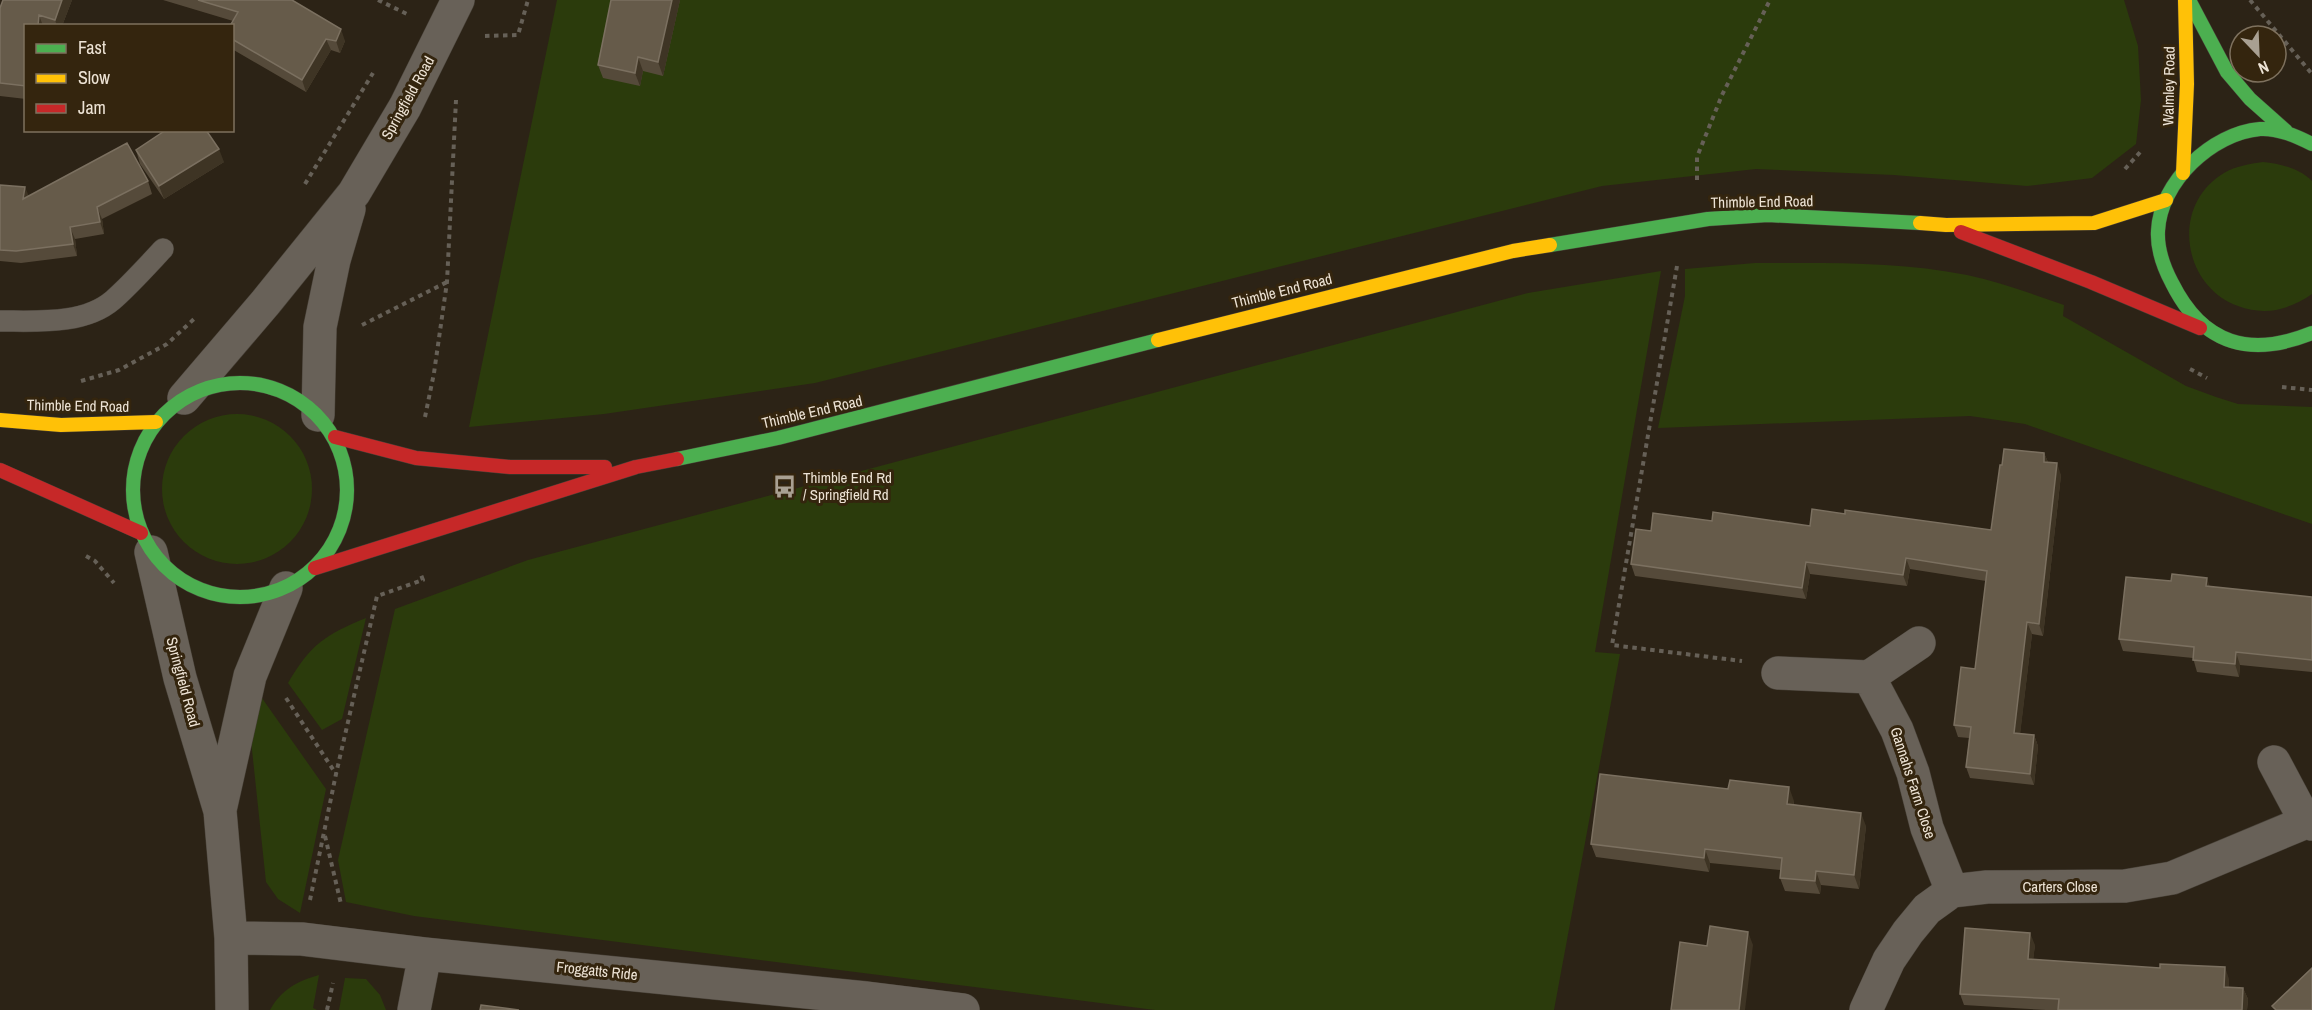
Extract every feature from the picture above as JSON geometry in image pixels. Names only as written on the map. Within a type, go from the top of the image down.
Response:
[{"type":"street","name":"Springfield Road","points":[[184,398],[266,303],[354,193],[405,107],[458,0]]},
{"type":"street","name":"Walmley Road","points":[[2187,0],[2227,72],[2250,99],[2286,131]]},
{"type":"street","name":"Walmley Road","points":[[2183,173],[2187,84],[2187,0]]},
{"type":"street","points":[[2214,334],[2191,313],[2174,291],[2161,260],[2157,228],[2166,200],[2183,173],[2206,150],[2231,137],[2259,129],[2286,131],[2312,144]]},
{"type":"street","name":"Springfield Road","points":[[326,426],[320,327],[334,260],[354,193]]},
{"type":"street","name":"Thimble End Road","points":[[315,568],[636,466],[778,438],[1513,251],[1718,218],[1768,215],[1946,225],[2094,223],[2166,200]]},
{"type":"street","name":"Thimble End Road","points":[[1946,225],[2091,282],[2235,343],[2259,348],[2306,343],[2312,333]]},
{"type":"street","points":[[0,470],[146,543],[184,583],[204,592],[225,597],[255,597],[286,588],[315,568],[335,542],[344,521],[348,483],[326,426],[287,393],[254,384],[220,385],[184,398],[167,410],[156,422],[135,464],[132,485],[134,509],[146,543]]},
{"type":"street","name":"Thimble End Road","points":[[0,420],[71,425],[156,422]]},
{"type":"street","name":"Thimble End Road","points":[[326,426],[416,458],[510,467],[636,466]]},
{"type":"street","name":"Springfield Road","points":[[146,543],[180,678],[220,811],[231,938],[232,1010]]},
{"type":"street","name":"Springfield Road","points":[[220,811],[250,676],[286,588]]},
{"type":"street","points":[[1778,673],[1869,677],[1919,643]]},
{"type":"street","name":"Gannahs Farm Close","points":[[1869,677],[1898,729],[1913,773],[1927,828],[1952,891]]},
{"type":"street","name":"Carters Close","points":[[1866,1010],[1889,960],[1908,932],[1926,909],[1952,891],[1987,887],[2125,886],[2172,878],[2309,823],[2274,762]]},
{"type":"street","name":"Froggatts Ride","points":[[231,938],[302,939],[864,1004],[963,1010]]},
{"type":"street","points":[[414,1010],[425,954]]},
{"type":"lane","points":[[0,321],[50,321],[85,315],[112,301],[163,249]]},
{"type":"path","points":[[445,30],[466,36],[518,35],[528,0]]},
{"type":"path","points":[[1696,187],[1697,157],[1722,95],[1770,0]]},
{"type":"path","points":[[2250,0],[2268,24]]},
{"type":"path","points":[[401,23],[406,13]]},
{"type":"path","points":[[2288,48],[2312,74]]},
{"type":"path","points":[[300,193],[375,70]]},
{"type":"path","points":[[422,428],[434,373],[447,282],[456,96]]},
{"type":"path","points":[[1678,262],[1612,645],[1760,664],[1778,673]]},
{"type":"path","points":[[360,325],[447,282]]},
{"type":"path","points":[[77,383],[119,370],[167,344],[198,316]]},
{"type":"path","points":[[80,552],[95,561],[119,590]]},
{"type":"path","points":[[302,939],[336,774],[377,596],[423,580]]},
{"type":"path","points":[[284,694],[336,774]]},
{"type":"green space","points":[[557,0],[2124,0],[2138,46],[2141,100],[2136,144],[2092,178],[2027,186],[1894,175],[1756,169],[1602,186],[815,383],[604,414],[469,427]]},
{"type":"green space","points":[[2263,162],[2289,167],[2312,181],[2312,294],[2286,307],[2258,311],[2238,306],[2219,296],[2205,281],[2195,264],[2190,244],[2190,224],[2196,204],[2207,187],[2224,173]]},
{"type":"green space","points":[[1755,263],[1888,265],[1941,270],[1979,278],[2064,305],[2063,316],[2186,386],[2238,404],[2312,407],[2312,524],[2025,424],[1970,416],[1658,428],[1685,296],[1685,269]]},
{"type":"green space","points":[[1661,271],[1595,652],[1620,654],[1554,1010],[1155,1010],[414,916],[346,902],[338,860],[395,609],[528,560],[1528,293]]},
{"type":"green space","points":[[237,414],[252,415],[266,420],[290,436],[306,460],[311,474],[311,504],[306,518],[290,542],[266,558],[252,563],[237,564],[222,563],[208,558],[184,542],[168,518],[163,504],[162,489],[163,474],[168,460],[184,436],[208,420],[222,415]]},
{"type":"green space","points":[[366,618],[342,719],[322,730],[288,683],[304,659],[320,642]]},
{"type":"green space","points":[[257,691],[326,789],[300,913],[278,899],[266,882],[250,731]]},
{"type":"green space","points":[[319,975],[313,1008],[317,1010],[270,1010],[290,987]]},
{"type":"green space","points":[[345,978],[366,979],[380,995],[386,1010],[339,1010]]},
{"type":"building","points":[[3,0],[62,0],[55,20],[39,15],[38,24],[24,24],[24,86],[0,83],[0,8]]},
{"type":"building","points":[[198,0],[292,0],[341,29],[336,41],[326,39],[302,80],[234,40],[234,24],[231,24],[238,12]]},
{"type":"building","points":[[611,0],[672,0],[658,62],[638,57],[635,73],[598,65]]},
{"type":"building","points":[[163,132],[207,132],[219,149],[159,186],[136,150]]},
{"type":"building","points":[[127,143],[148,181],[97,207],[100,222],[70,227],[73,244],[16,251],[0,250],[0,185],[25,187],[23,199]]},
{"type":"building","points":[[2004,449],[2044,453],[2044,462],[2057,463],[2039,624],[2027,622],[2014,733],[2034,735],[2030,774],[1966,767],[1971,727],[1954,725],[1961,667],[1975,669],[1987,571],[1906,558],[1903,575],[1806,562],[1802,588],[1631,564],[1636,529],[1651,531],[1653,513],[1712,521],[1713,512],[1810,526],[1812,509],[1845,514],[1845,510],[1991,530]]},
{"type":"building","points":[[2172,574],[2207,578],[2206,586],[2312,597],[2312,660],[2236,652],[2235,664],[2193,660],[2194,647],[2119,639],[2126,577],[2171,581]]},
{"type":"building","points":[[1600,774],[1728,789],[1730,780],[1789,787],[1787,804],[1861,813],[1854,875],[1816,871],[1815,881],[1780,878],[1782,858],[1705,849],[1704,858],[1591,844]]},
{"type":"building","points":[[1710,926],[1748,932],[1739,1010],[1671,1010],[1680,942],[1707,946]]},
{"type":"building","points":[[1965,928],[2030,933],[2028,959],[2160,968],[2160,964],[2225,967],[2224,987],[2243,988],[2242,1010],[2058,1010],[2059,999],[1960,994]]},
{"type":"building","points":[[2312,968],[2312,1010],[2276,1010],[2272,1006]]},
{"type":"building","points":[[481,1005],[519,1010],[480,1010]]},
{"type":"traffic: fast","points":[[2189,0],[2227,72],[2250,99],[2286,131]]},
{"type":"traffic: fast","points":[[2312,144],[2287,133],[2267,129],[2242,133],[2224,140],[2207,150],[2178,178],[2161,213],[2158,231],[2162,258],[2172,283],[2184,304],[2214,333],[2230,341],[2249,345],[2289,341],[2312,333]]},
{"type":"traffic: fast","points":[[1550,245],[1708,219],[1768,215],[1920,223]]},
{"type":"traffic: fast","points":[[677,459],[778,438],[1158,340]]},
{"type":"traffic: fast","points":[[229,383],[251,383],[271,387],[291,395],[316,414],[335,439],[343,459],[347,490],[343,521],[335,541],[316,566],[291,585],[271,593],[251,597],[229,597],[209,593],[189,585],[157,558],[145,541],[137,521],[133,501],[133,479],[137,459],[145,439],[172,407],[189,395],[209,387],[229,383]]},
{"type":"traffic: slow","points":[[2183,173],[2187,84],[2185,0]]},
{"type":"traffic: slow","points":[[1920,223],[1946,225],[2094,223],[2166,200]]},
{"type":"traffic: slow","points":[[1158,340],[1513,251],[1550,245]]},
{"type":"traffic: slow","points":[[0,420],[61,425],[156,422]]},
{"type":"traffic: jam","points":[[1961,232],[2091,282],[2200,328]]},
{"type":"traffic: jam","points":[[335,437],[416,458],[510,467],[605,467]]},
{"type":"traffic: jam","points":[[315,568],[636,467],[677,459]]},
{"type":"traffic: jam","points":[[0,470],[141,533]]},
{"type":"place","name":"Thimble End Rd / Springfield Rd","points":[[785,487]]}]
